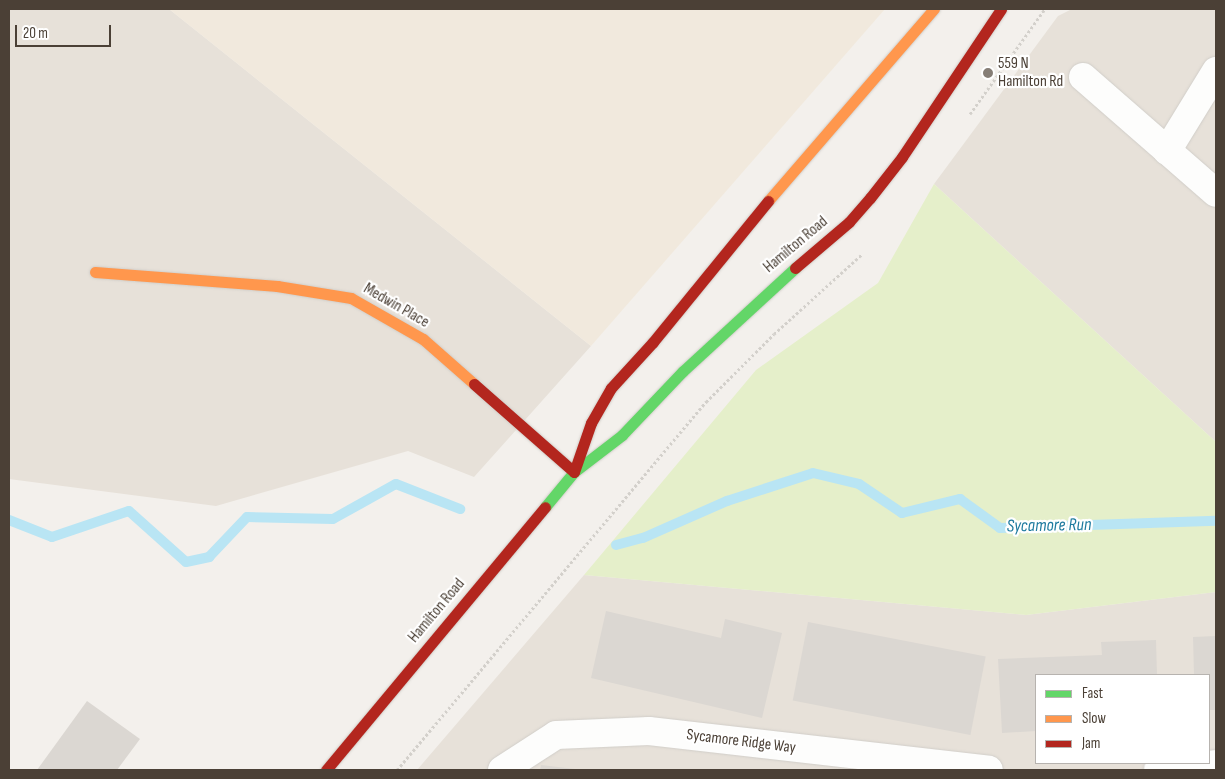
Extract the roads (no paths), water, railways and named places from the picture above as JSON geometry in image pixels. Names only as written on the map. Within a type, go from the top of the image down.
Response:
[{"type":"main road","name":"Hamilton Road","points":[[574,472],[591,423],[611,388],[654,342],[724,252],[934,9]]},
{"type":"main road","name":"Hamilton Road","points":[[326,770],[574,472],[622,436],[684,370],[769,290],[848,222],[902,158],[1001,9]]},
{"type":"main road","name":"Medwin Place","points":[[95,272],[277,286],[351,298],[423,339],[574,472]]},
{"type":"street","points":[[1167,151],[1216,71]]},
{"type":"street","points":[[1083,77],[1216,194]]},
{"type":"street","name":"Sycamore Ridge Way","points":[[502,770],[556,735],[649,731],[989,770]]},
{"type":"street","points":[[1158,770],[1216,764]]},
{"type":"waterway","name":"Sycamore Run","points":[[616,545],[643,538],[727,501],[813,473],[859,484],[902,513],[960,499],[1000,528],[1216,521]]},
{"type":"waterway","points":[[9,520],[52,537],[129,511],[186,562],[209,557],[247,517],[333,519],[396,484],[460,509]]},
{"type":"place","name":"559 N Hamilton Rd","points":[[988,73]]}]
